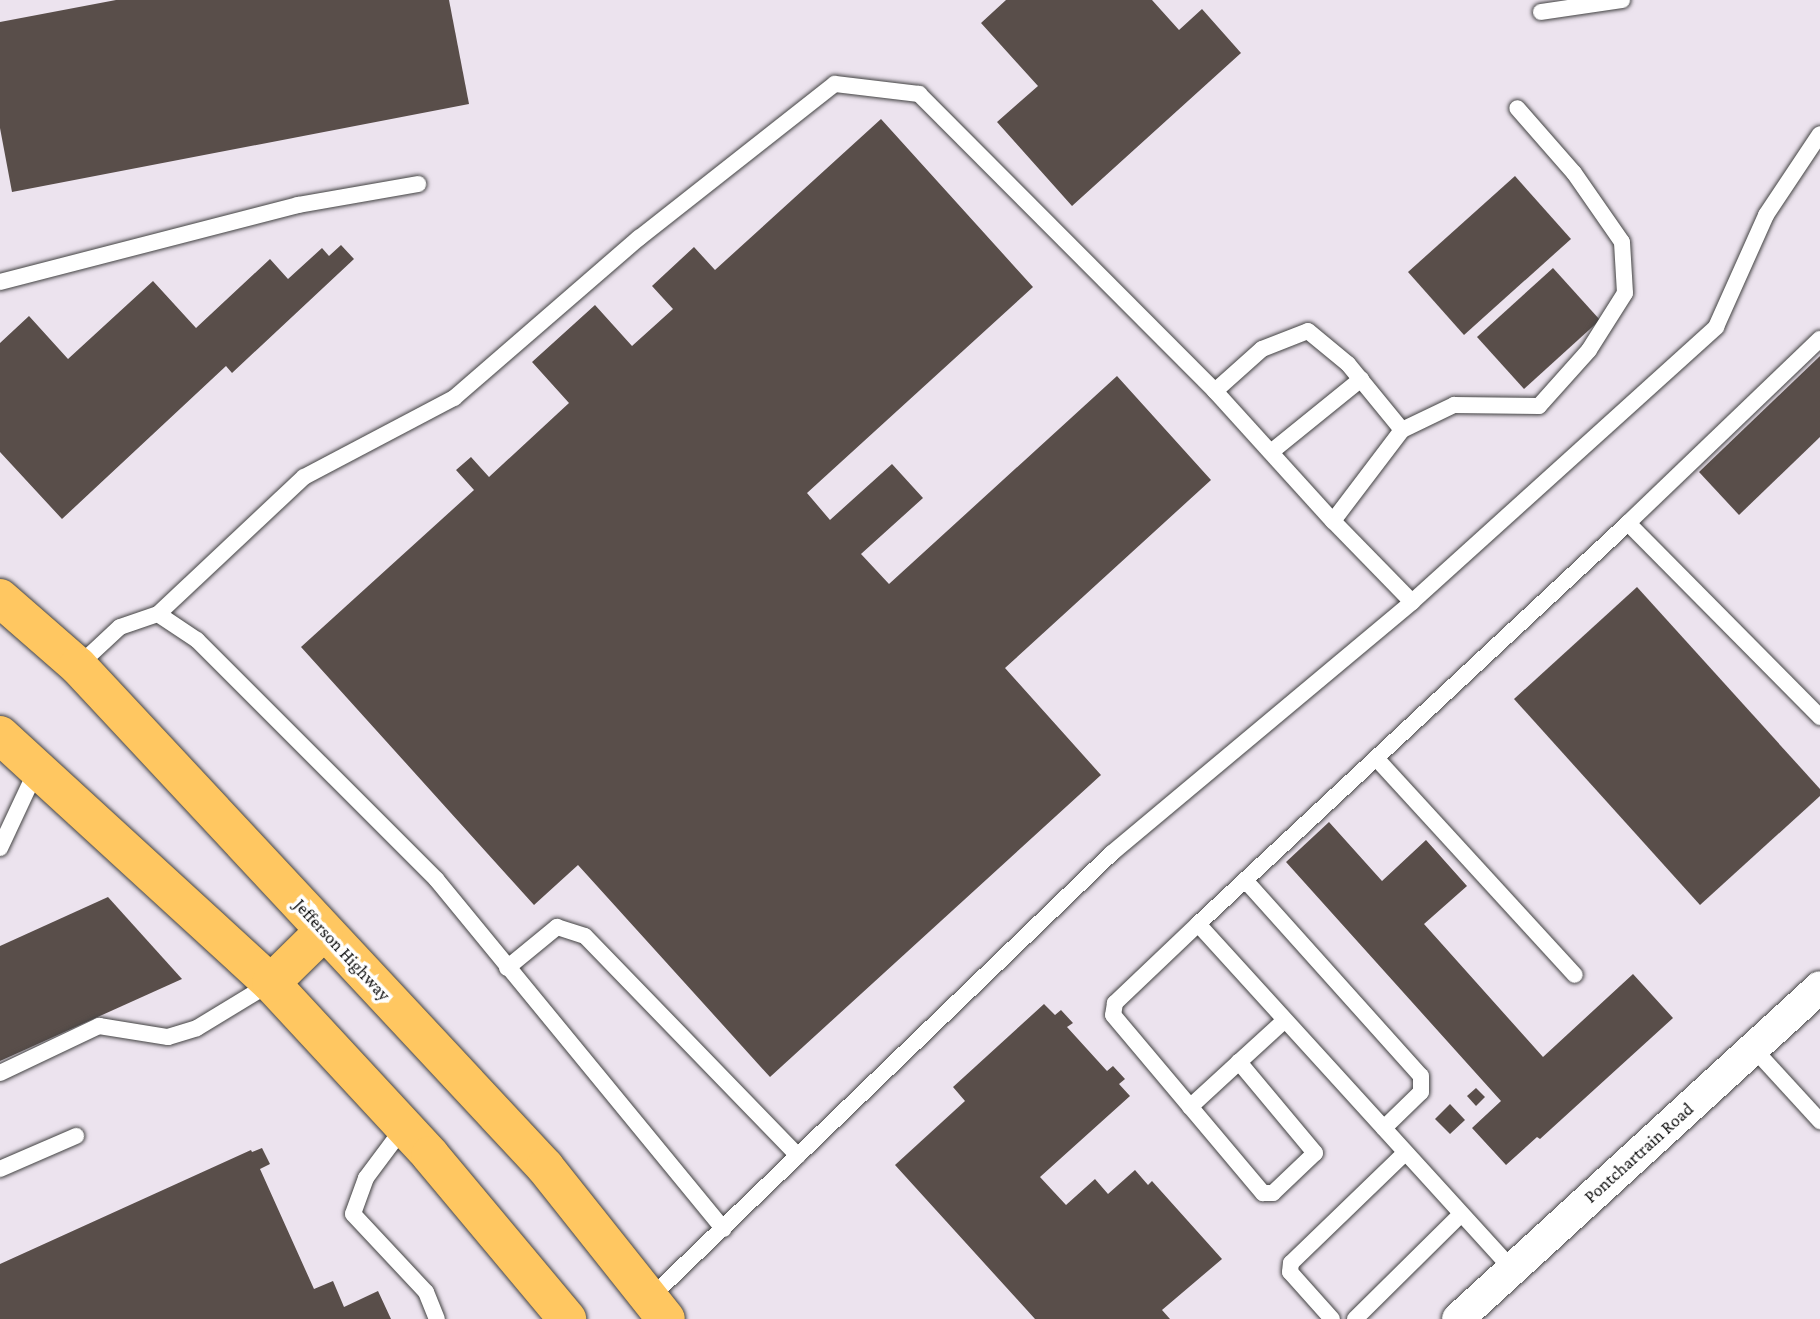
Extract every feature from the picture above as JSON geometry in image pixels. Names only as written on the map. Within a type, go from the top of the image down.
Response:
[{"type":"main road","name":"Jefferson Highway","points":[[0,598],[78,666],[545,1167],[658,1309]]},
{"type":"main road","points":[[0,735],[271,983],[404,1127],[567,1319]]},
{"type":"main road","points":[[271,983],[324,931]]},
{"type":"street","name":"Pontchartrain Road","points":[[1458,1319],[1820,988]]},
{"type":"lane","points":[[1541,12],[1622,0]]},
{"type":"lane","points":[[78,666],[120,627],[158,614],[304,477],[454,398],[639,238],[835,84],[919,94],[1215,391],[1333,521],[1412,602]]},
{"type":"lane","points":[[1333,521],[1402,430],[1454,405],[1539,406],[1590,350],[1625,293],[1622,242],[1574,173],[1517,108]]},
{"type":"lane","points":[[658,1309],[723,1229],[1112,853],[1412,602],[1716,327],[1766,215],[1820,134]]},
{"type":"lane","points":[[0,282],[298,205],[418,184]]},
{"type":"lane","points":[[1215,391],[1262,349],[1308,331],[1348,364],[1402,430]]},
{"type":"lane","points":[[1239,1062],[1315,1150],[1273,1193],[1263,1193],[1113,1016],[1115,1003],[1628,523],[1820,339]]},
{"type":"lane","points":[[1271,452],[1361,379]]},
{"type":"lane","points":[[1628,523],[1820,717]]},
{"type":"lane","points":[[158,614],[197,640],[436,879],[723,1229]]},
{"type":"lane","points":[[1376,758],[1575,975]]},
{"type":"lane","points":[[0,848],[37,769]]},
{"type":"lane","points":[[1245,880],[1421,1076],[1421,1092],[1384,1128]]},
{"type":"lane","points":[[1198,924],[1512,1269]]},
{"type":"lane","points":[[507,968],[556,927],[585,936],[797,1156]]},
{"type":"lane","points":[[0,1073],[99,1026],[168,1037],[197,1028],[271,983]]},
{"type":"lane","points":[[1190,1107],[1285,1020]]},
{"type":"lane","points":[[1754,1049],[1820,1121]]},
{"type":"lane","points":[[404,1127],[366,1178],[354,1214],[426,1292],[437,1319]]},
{"type":"lane","points":[[0,1169],[76,1136]]},
{"type":"lane","points":[[1332,1319],[1290,1272],[1291,1263],[1405,1153]]},
{"type":"lane","points":[[1355,1319],[1461,1214]]},
{"type":"shaded area","points":[[0,0],[1820,0],[1820,1319],[0,1319]]},
{"type":"building","points":[[116,0],[449,0],[469,104],[12,192],[0,128],[0,22]]},
{"type":"building","points":[[1006,0],[1152,0],[1179,30],[1202,9],[1241,53],[1072,206],[997,122],[1038,86],[981,23]]},
{"type":"building","points":[[881,119],[1033,287],[807,493],[830,520],[892,464],[923,498],[861,554],[889,584],[1117,376],[1211,480],[1005,668],[1101,775],[770,1077],[578,865],[534,905],[301,647],[474,490],[456,470],[471,457],[489,477],[569,403],[532,362],[595,305],[632,346],[673,309],[652,286],[694,247],[715,270]]},
{"type":"building","points":[[1515,176],[1571,239],[1464,335],[1408,272]]},
{"type":"building","points":[[341,245],[354,259],[232,373],[226,366],[62,519],[0,452],[0,343],[29,316],[68,359],[153,281],[196,328],[270,259],[288,279],[322,248],[329,256]]},
{"type":"building","points":[[1553,268],[1600,320],[1524,389],[1477,337]]},
{"type":"building","points":[[1820,356],[1820,437],[1739,515],[1699,472]]},
{"type":"building","points":[[1637,587],[1820,789],[1820,796],[1700,905],[1514,699]]},
{"type":"building","points":[[1329,822],[1382,881],[1426,840],[1467,886],[1424,924],[1543,1057],[1633,974],[1673,1018],[1540,1139],[1537,1137],[1506,1165],[1472,1128],[1501,1101],[1286,862]]},
{"type":"building","points":[[108,897],[182,979],[0,1061],[0,946]]},
{"type":"building","points":[[1044,1004],[1055,1015],[1061,1010],[1073,1023],[1067,1027],[1107,1071],[1113,1066],[1125,1079],[1119,1084],[1130,1096],[1040,1177],[1066,1205],[1095,1179],[1108,1194],[1135,1170],[1148,1185],[1152,1181],[1222,1259],[1162,1310],[1170,1319],[1035,1319],[895,1165],[965,1101],[953,1087]]},
{"type":"building","points":[[1476,1088],[1485,1097],[1476,1106],[1467,1096]]},
{"type":"building","points":[[1450,1104],[1465,1120],[1450,1134],[1435,1119]]},
{"type":"building","points":[[262,1148],[270,1164],[260,1169],[314,1289],[333,1281],[344,1307],[378,1291],[391,1319],[0,1319],[0,1264],[251,1150],[252,1152]]}]
